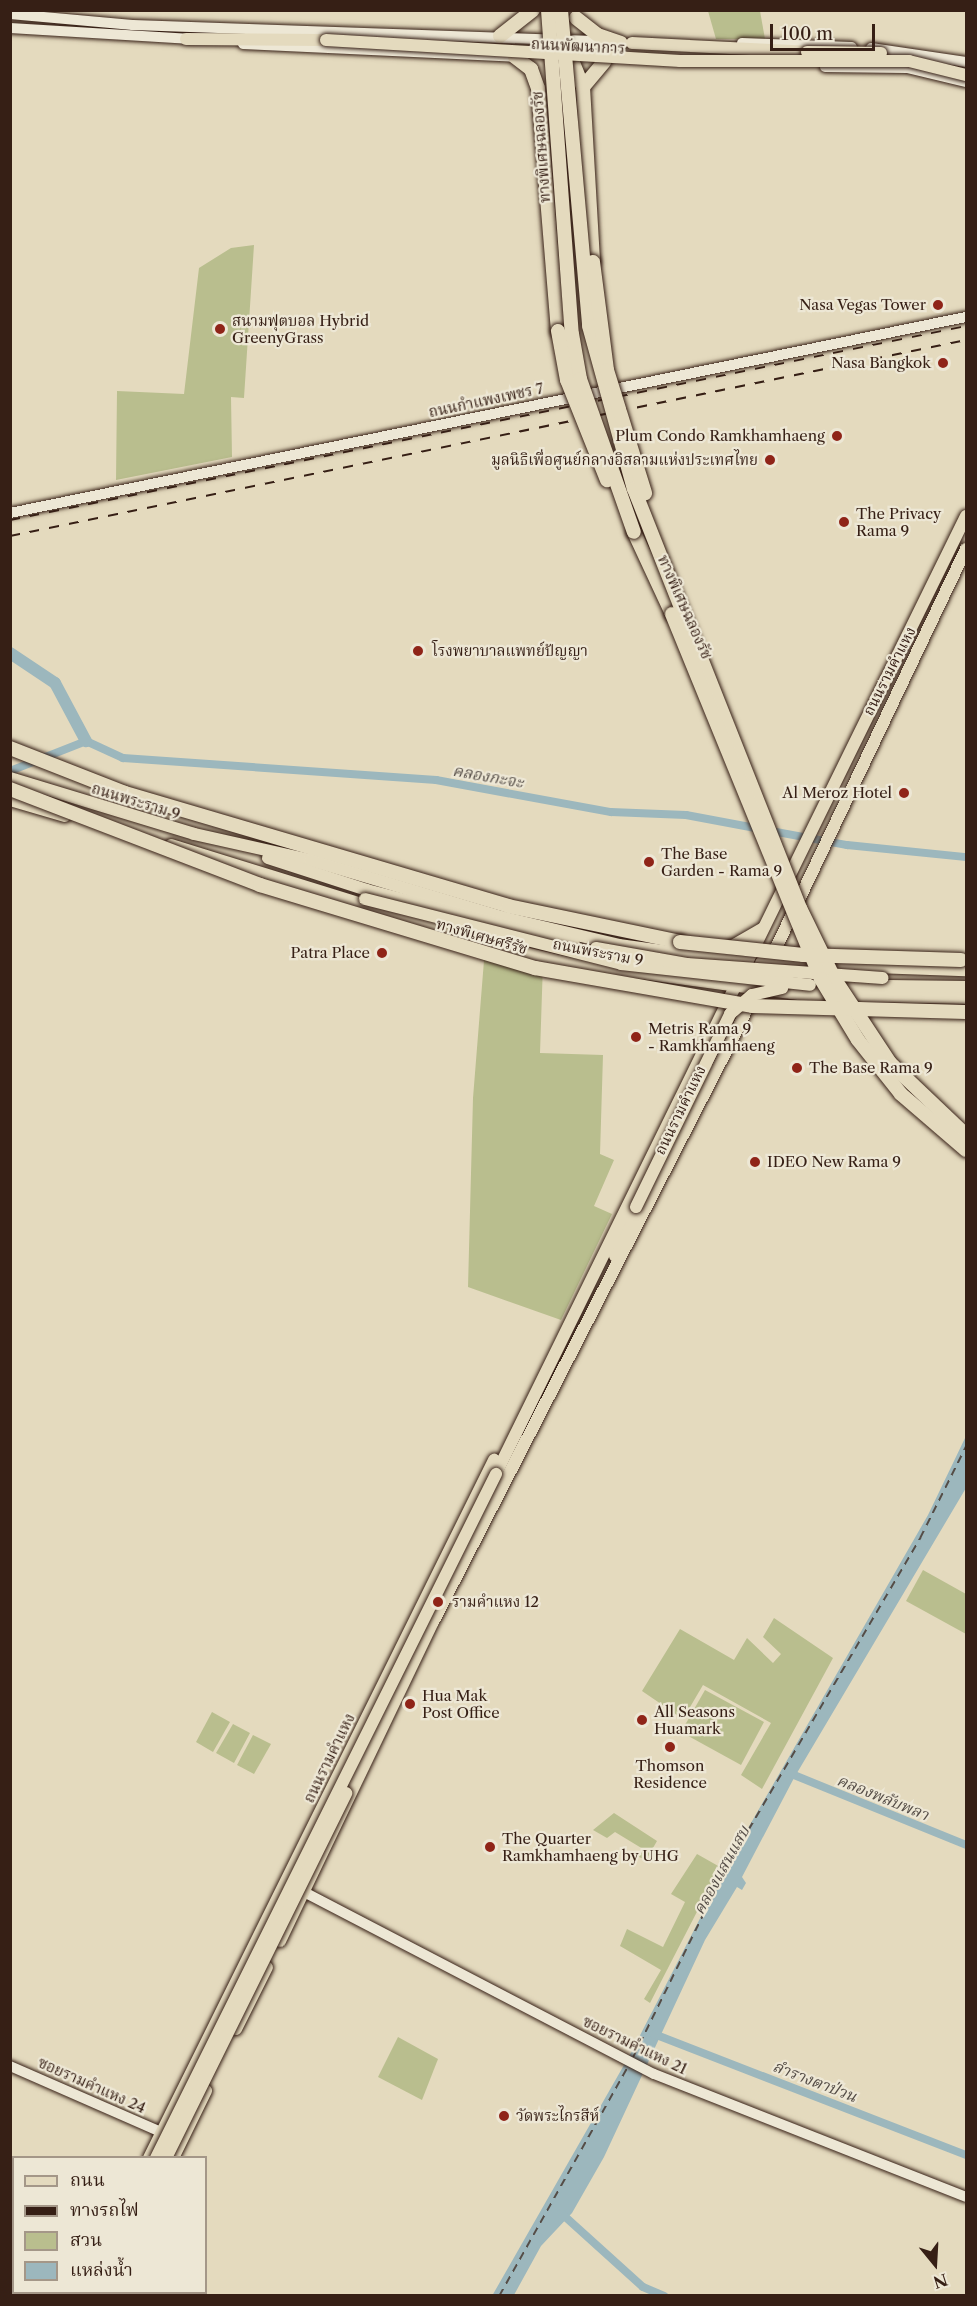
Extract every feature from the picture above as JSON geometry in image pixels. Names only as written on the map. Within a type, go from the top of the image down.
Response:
[{"type":"highway","points":[[500,36],[518,28],[534,10],[558,37],[576,14],[598,35],[626,43]]},
{"type":"highway","name":"ทางพิเศษฉลองรัช","points":[[548,10],[572,334],[580,379],[634,532],[821,979],[887,1077],[966,1150]]},
{"type":"highway","name":"ทางพิเศษฉลองรัช","points":[[561,10],[589,326],[620,446],[796,897],[834,978],[890,1063],[966,1135]]},
{"type":"highway","points":[[514,57],[531,69],[538,88],[558,330],[567,380],[588,438],[634,532]]},
{"type":"highway","points":[[538,88],[550,59]]},
{"type":"highway","points":[[572,60],[583,87],[593,262],[607,370],[662,549]]},
{"type":"highway","points":[[583,87],[604,62]]},
{"type":"highway","points":[[11,749],[125,792],[558,920],[763,952],[966,960]]},
{"type":"highway","name":"ทางพิเศษศรีรัช","points":[[14,782],[271,889],[535,968],[752,1006],[966,1012]]},
{"type":"main road","name":"ถนนพัฒนาการ","points":[[10,14],[133,25],[558,37],[626,43],[807,52],[910,53],[966,68]]},
{"type":"main road","name":"ถนนพัฒนาการ","points":[[10,28],[604,62],[919,70],[966,82]]},
{"type":"main road","points":[[550,59],[558,37]]},
{"type":"main road","points":[[558,37],[572,60]]},
{"type":"main road","name":"ถนนพัฒนาการ","points":[[186,39],[326,40],[680,61],[909,61],[966,75]]},
{"type":"main road","name":"ถนนพัฒนาการ","points":[[626,43],[921,51],[966,62]]},
{"type":"main road","points":[[919,70],[921,51]]},
{"type":"main road","name":"ถนนกำแพงเพชร 7","points":[[10,513],[966,316]]},
{"type":"main road","name":"ถนนรามคำแหง","points":[[166,2156],[365,1755],[736,1032],[834,820],[872,726],[966,516]]},
{"type":"main road","name":"ถนนรามคำแหง","points":[[156,2156],[496,1474],[732,988],[822,815],[966,549]]},
{"type":"main road","name":"ถนนพระราม 9","points":[[14,782],[252,850],[366,895],[621,964],[807,990],[966,998]]},
{"type":"main road","name":"ถนนพระราม 9","points":[[10,800],[237,865],[504,948],[591,967],[681,982],[754,990],[966,987]]},
{"type":"main road","name":"ถนนพระราม 9","points":[[252,850],[310,860],[590,939],[690,957],[766,964],[966,970]]},
{"type":"main road","name":"ถนนพระราม 9","points":[[237,865],[492,925],[687,964],[815,976],[966,979]]},
{"type":"main road","points":[[690,957],[729,948],[764,927]]},
{"type":"main road","points":[[780,933],[782,949],[794,965]]},
{"type":"main road","points":[[590,939],[598,953],[591,967]]},
{"type":"main road","points":[[681,982],[704,997],[717,1021]]},
{"type":"main road","points":[[736,1032],[768,1004],[807,990]]},
{"type":"main road","points":[[603,1291],[636,1207],[730,1014],[752,994],[807,990]]},
{"type":"main road","name":"ถนนรามคำแหง","points":[[149,2156],[421,1603],[543,1376]]},
{"type":"main road","name":"ถนนรามคำแหง","points":[[174,2156],[304,1892],[406,1677]]},
{"type":"main road","name":"ซอยรามคำแหง 21","points":[[304,1892],[654,2074],[966,2197]]},
{"type":"main road","points":[[229,1994],[249,2003]]},
{"type":"main road","name":"ซอยรามคำแหง 24","points":[[10,2066],[161,2132]]},
{"type":"main road","points":[[161,2132],[184,2135]]},
{"type":"green space","points":[[708,11],[760,11],[765,39],[716,39]]},
{"type":"green space","name":"สนามฟุตบอล Hybrid GreenyGrass","points":[[254,245],[244,398],[231,397],[232,457],[116,480],[117,391],[184,394],[199,268],[231,248]]},
{"type":"green space","points":[[485,948],[543,963],[540,1053],[603,1055],[600,1154],[614,1160],[594,1206],[612,1214],[561,1320],[468,1287],[473,1098]]},
{"type":"green space","points":[[923,1570],[966,1594],[966,1634],[906,1601]]},
{"type":"green space","points":[[774,1618],[833,1658],[762,1789],[741,1775],[771,1723],[703,1685],[683,1719],[642,1691],[680,1629],[734,1660],[747,1638],[773,1663],[781,1654],[763,1637]]},
{"type":"green space","points":[[705,1690],[764,1722],[741,1765],[681,1732]]},
{"type":"green space","points":[[212,1712],[230,1722],[213,1752],[196,1742]]},
{"type":"green space","points":[[233,1724],[250,1733],[234,1763],[216,1753]]},
{"type":"green space","points":[[253,1735],[271,1744],[254,1774],[237,1765]]},
{"type":"green space","points":[[614,1813],[657,1841],[646,1860],[639,1857],[643,1849],[615,1832],[607,1838],[593,1830]]},
{"type":"green space","points":[[697,1854],[720,1867],[650,2003],[644,1999],[661,1970],[620,1946],[627,1929],[663,1947],[685,1902],[671,1894]]},
{"type":"green space","points":[[398,2037],[438,2059],[422,2100],[378,2077]]},
{"type":"water","points":[[966,1436],[966,1488],[794,1778],[742,1877],[746,1883],[742,1890],[737,1887],[705,1940],[604,2157],[572,2213],[541,2246],[514,2295],[492,2296],[632,2051],[732,1856],[928,1515]]},
{"type":"waterway","points":[[10,653],[55,683],[86,741]]},
{"type":"waterway","name":"คลองกะจะ","points":[[10,771],[86,741],[123,758],[436,780],[611,812],[686,815],[847,845],[966,857]]},
{"type":"waterway","name":"คลองพลับพลา","points":[[789,1773],[966,1845]]},
{"type":"waterway","name":"ลำรางตาป่วน","points":[[654,2034],[966,2155]]},
{"type":"waterway","points":[[561,2213],[643,2287],[664,2296]]},
{"type":"ferry route","points":[[633,2057],[727,1866],[920,1538],[966,1446]]},
{"type":"ferry route","points":[[499,2296],[628,2066]]},
{"type":"railway","points":[[10,520],[966,326]]},
{"type":"railway","points":[[10,536],[966,340]]},
{"type":"place","name":"Nasa Vegas Tower","points":[[938,305]]},
{"type":"place","name":"สนามฟุตบอล Hybrid GreenyGrass","points":[[220,329]]},
{"type":"place","name":"Nasa Bangkok","points":[[943,363]]},
{"type":"place","name":"Plum Condo Ramkhamhaeng","points":[[837,436]]},
{"type":"place","name":"มูลนิธิเพื่อศูนย์กลางอิสลามแห่งประเทศไทย","points":[[770,460]]},
{"type":"place","name":"The Privacy Rama 9","points":[[844,522]]},
{"type":"place","name":"โรงพยาบาลแพทย์ปัญญา","points":[[418,651]]},
{"type":"place","name":"Al Meroz Hotel","points":[[904,793]]},
{"type":"place","name":"The Base Garden - Rama 9","points":[[649,862]]},
{"type":"place","name":"Patra Place","points":[[382,953]]},
{"type":"place","name":"Metris Rama 9 - Ramkhamhaeng","points":[[636,1037]]},
{"type":"place","name":"The Base Rama 9","points":[[797,1068]]},
{"type":"place","name":"IDEO New Rama 9","points":[[755,1162]]},
{"type":"place","name":"รามคำแหง 12","points":[[438,1602]]},
{"type":"place","name":"Hua Mak Post Office","points":[[410,1704]]},
{"type":"place","name":"All Seasons Huamark","points":[[642,1720]]},
{"type":"place","name":"Thomson Residence","points":[[670,1747]]},
{"type":"place","name":"The Quarter Ramkhamhaeng by UHG","points":[[490,1847]]},
{"type":"place","name":"วัดพระไกรสีห์","points":[[504,2116]]},
{"type":"water label","name":"คลองแสนแสบ","points":[[721,1870]]}]
